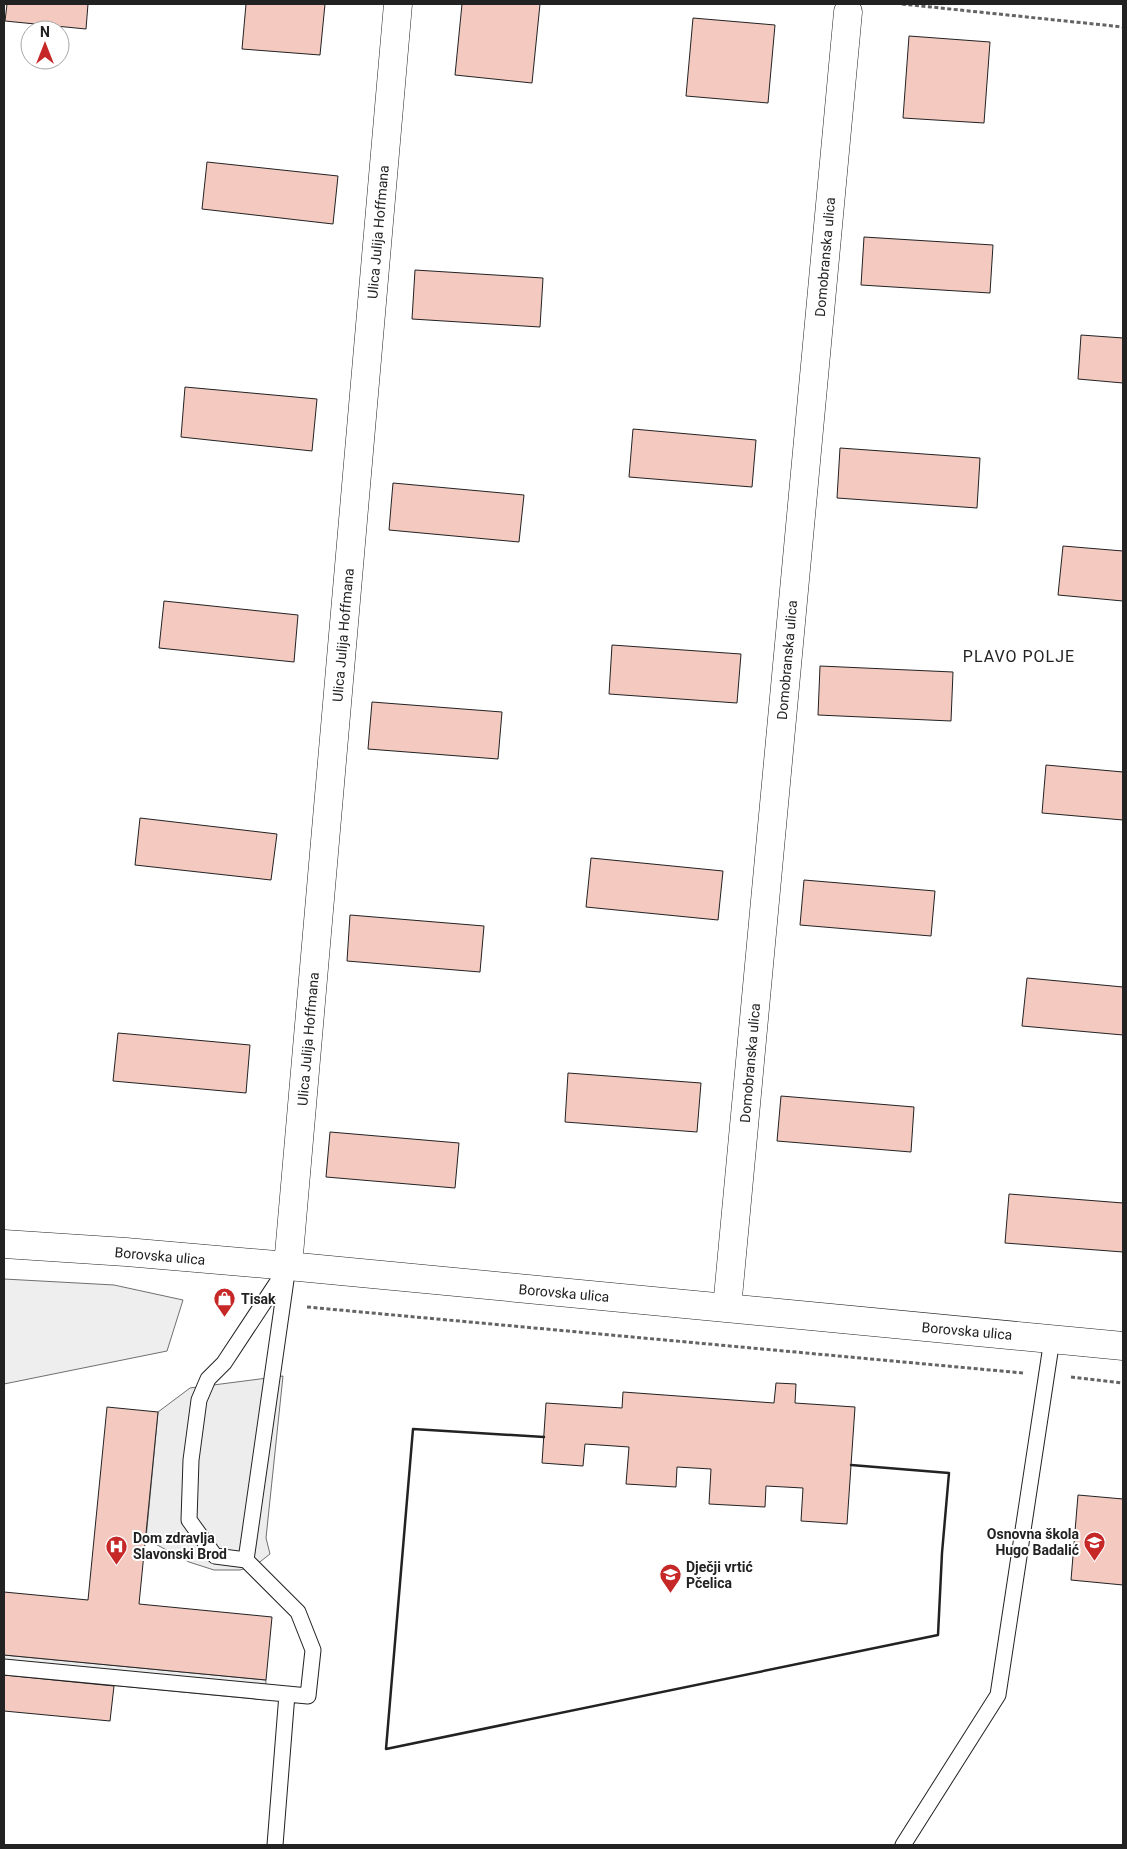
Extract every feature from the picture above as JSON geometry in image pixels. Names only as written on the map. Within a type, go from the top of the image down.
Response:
[{"type":"street","name":"Ulica Julija Hoffmana","points":[[288,1266],[398,4]]},
{"type":"street","name":"Domobranska ulica","points":[[727,1308],[848,12]]},
{"type":"street","name":"Borovska ulica","points":[[4,1244],[288,1266],[1123,1346]]},
{"type":"lane","points":[[246,1560],[288,1266]]},
{"type":"lane","points":[[4,1667],[308,1696],[313,1650],[298,1612],[246,1560],[215,1556],[189,1520],[192,1450],[199,1400],[208,1380],[224,1363],[288,1266]]},
{"type":"lane","points":[[903,1845],[998,1695],[1052,1338]]},
{"type":"lane","points":[[275,1845],[287,1694]]},
{"type":"path","points":[[902,4],[1123,27]]},
{"type":"path","points":[[304,1307],[1028,1373]]},
{"type":"path","points":[[1072,1377],[1123,1383]]},
{"type":"shaded area","points":[[4,1279],[114,1285],[183,1300],[167,1351],[4,1384]]},
{"type":"shaded area","points":[[283,1376],[266,1538],[270,1554],[256,1565],[240,1570],[214,1570],[189,1562],[146,1539],[158,1412],[190,1388]]},
{"type":"shaded area","points":[[4,1655],[266,1680],[265,1700],[4,1675]]},
{"type":"building","points":[[7,4],[88,4],[86,29],[70,27],[70,20],[20,20],[20,22],[5,21]]},
{"type":"building","points":[[246,4],[325,4],[320,55],[242,49]]},
{"type":"building","points":[[462,4],[540,4],[532,83],[455,75]]},
{"type":"building","points":[[693,18],[775,25],[768,103],[686,96]]},
{"type":"building","points":[[909,36],[990,42],[984,123],[903,118]]},
{"type":"building","points":[[207,162],[338,176],[333,224],[202,209]]},
{"type":"building","points":[[864,237],[993,245],[990,293],[861,285]]},
{"type":"building","points":[[415,270],[543,278],[540,327],[412,319]]},
{"type":"building","points":[[1081,335],[1123,338],[1123,383],[1078,379]]},
{"type":"building","points":[[185,387],[317,399],[312,451],[181,437]]},
{"type":"building","points":[[633,429],[756,440],[752,487],[629,477]]},
{"type":"building","points":[[840,448],[980,458],[977,508],[837,498]]},
{"type":"building","points":[[393,483],[524,495],[519,542],[389,530]]},
{"type":"building","points":[[1063,546],[1123,551],[1123,601],[1058,595]]},
{"type":"building","points":[[164,601],[298,615],[294,662],[159,648]]},
{"type":"building","points":[[612,645],[741,654],[737,703],[609,694]]},
{"type":"building","points":[[820,666],[953,672],[951,721],[818,715]]},
{"type":"building","points":[[372,702],[502,712],[498,759],[368,749]]},
{"type":"building","points":[[1046,765],[1123,772],[1123,820],[1042,813]]},
{"type":"building","points":[[140,818],[277,834],[271,880],[135,865]]},
{"type":"building","points":[[591,858],[723,871],[718,920],[586,907]]},
{"type":"building","points":[[804,880],[935,891],[931,936],[800,925]]},
{"type":"building","points":[[350,915],[484,926],[480,972],[347,961]]},
{"type":"building","points":[[1027,978],[1123,987],[1123,1035],[1022,1026]]},
{"type":"building","points":[[118,1033],[250,1045],[246,1093],[113,1081]]},
{"type":"building","points":[[568,1073],[701,1083],[697,1132],[565,1122]]},
{"type":"building","points":[[781,1096],[914,1107],[911,1152],[777,1141]]},
{"type":"building","points":[[330,1132],[459,1143],[455,1188],[326,1177]]},
{"type":"building","points":[[1009,1194],[1123,1203],[1123,1252],[1005,1243]]},
{"type":"building","points":[[776,1383],[796,1384],[795,1403],[855,1407],[847,1524],[801,1521],[803,1488],[766,1486],[765,1507],[709,1504],[711,1469],[677,1467],[676,1487],[626,1484],[629,1447],[585,1444],[583,1466],[542,1463],[546,1403],[622,1408],[623,1392],[774,1403]]},
{"type":"building","name":"Dom zdravlja Slavonski Brod","points":[[107,1407],[158,1412],[139,1604],[272,1617],[266,1680],[4,1655],[4,1592],[88,1600]]},
{"type":"building","points":[[1078,1495],[1123,1499],[1123,1585],[1071,1580]]},
{"type":"building","points":[[4,1675],[114,1686],[110,1721],[4,1711]]},
{"type":"wall","points":[[544,1437],[413,1429],[386,1749],[938,1635],[942,1553],[949,1473],[851,1465]]},
{"type":"place","name":"Tisak","points":[[225,1318]]},
{"type":"place","name":"Osnovna škola Hugo Badalić","points":[[1095,1561]]},
{"type":"place","name":"Dom zdravlja Slavonski Brod","points":[[117,1565]]},
{"type":"place","name":"Dječji vrtić Pčelica","points":[[670,1594]]},
{"type":"district","name":"PLAVO POLJE","points":[[1019,656]]}]
